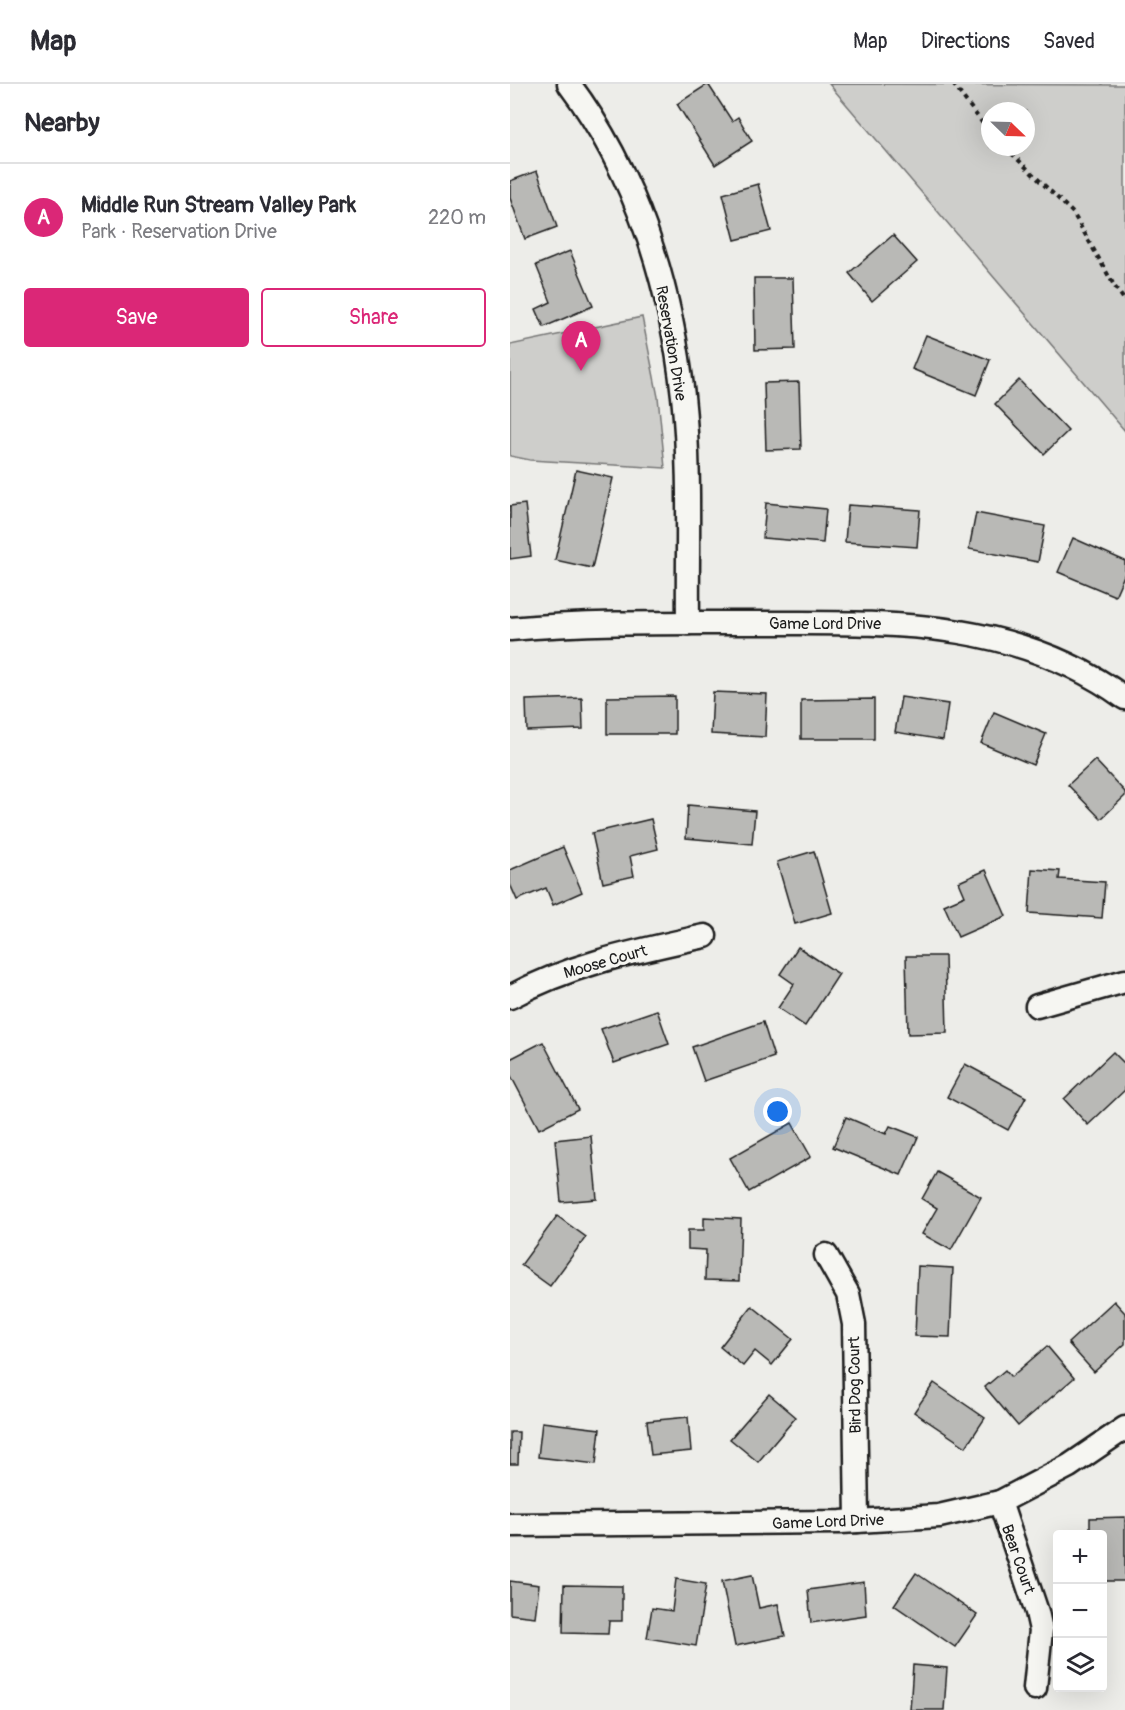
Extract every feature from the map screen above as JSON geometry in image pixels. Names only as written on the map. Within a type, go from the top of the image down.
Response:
[{"type":"street","name":"Reservation Drive","points":[[569,84],[600,132],[623,177],[647,234],[669,310],[678,356],[686,443],[688,623]]},
{"type":"street","name":"Game Lord Drive","points":[[510,629],[688,623],[882,623],[971,633],[1056,658],[1094,676],[1125,698]]},
{"type":"street","name":"Moose Court","points":[[510,998],[556,975],[599,960],[705,936]]},
{"type":"street","points":[[1037,1006],[1125,981]]},
{"type":"street","name":"Bird Dog Court","points":[[826,1255],[848,1294],[854,1324],[856,1521]]},
{"type":"street","name":"Game Lord Drive","points":[[510,1525],[856,1521],[939,1515],[1000,1502],[1070,1466],[1125,1428]]},
{"type":"street","name":"Bear Court","points":[[1000,1502],[1041,1630],[1035,1688]]},
{"type":"path","points":[[953,84],[981,121]]},
{"type":"path","points":[[1014,156],[1073,213],[1125,301]]},
{"type":"shaded area","points":[[829,84],[1125,85],[1125,431]]},
{"type":"shaded area","points":[[642,317],[658,397],[665,468],[530,460],[510,456],[510,345]]},
{"type":"building","points":[[708,84],[732,121],[738,117],[752,141],[715,165],[677,104]]},
{"type":"building","points":[[537,171],[557,227],[525,239],[510,198],[510,181]]},
{"type":"building","points":[[758,184],[771,231],[735,240],[723,194]]},
{"type":"building","points":[[893,235],[917,262],[872,301],[849,273]]},
{"type":"building","points":[[570,251],[593,306],[544,327],[536,309],[551,302],[536,265]]},
{"type":"building","points":[[754,278],[793,278],[795,349],[755,350]]},
{"type":"building","points":[[926,335],[990,360],[976,395],[912,369]]},
{"type":"building","points":[[1019,380],[1068,431],[1044,454],[995,404]]},
{"type":"building","points":[[799,382],[801,449],[766,450],[764,383]]},
{"type":"building","points":[[576,470],[613,478],[592,568],[555,560]]},
{"type":"building","points":[[766,503],[826,509],[823,543],[763,538]]},
{"type":"building","points":[[525,504],[531,556],[510,559],[510,506]]},
{"type":"building","points":[[848,505],[920,510],[917,547],[845,542]]},
{"type":"building","points":[[976,513],[1045,526],[1038,562],[969,549]]},
{"type":"building","points":[[1073,538],[1125,561],[1125,573],[1115,596],[1058,572]]},
{"type":"building","points":[[713,692],[767,694],[765,737],[711,734]]},
{"type":"building","points":[[675,696],[675,734],[607,734],[607,697]]},
{"type":"building","points":[[901,697],[948,704],[943,740],[895,732]]},
{"type":"building","points":[[582,698],[583,729],[527,731],[526,700]]},
{"type":"building","points":[[874,699],[874,739],[801,739],[801,700]]},
{"type":"building","points":[[994,712],[1046,734],[1033,765],[981,743]]},
{"type":"building","points":[[1095,760],[1125,792],[1125,796],[1101,819],[1068,785]]},
{"type":"building","points":[[688,805],[755,811],[752,844],[686,838]]},
{"type":"building","points":[[651,819],[658,849],[630,856],[634,876],[603,883],[592,833]]},
{"type":"building","points":[[563,847],[582,892],[553,905],[546,888],[517,900],[510,884],[510,870]]},
{"type":"building","points":[[814,851],[832,913],[795,924],[777,862]]},
{"type":"building","points":[[1032,869],[1060,871],[1059,879],[1105,882],[1102,918],[1029,913]]},
{"type":"building","points":[[986,870],[1006,916],[958,937],[944,905],[965,896],[959,882]]},
{"type":"building","points":[[798,947],[839,974],[805,1026],[778,1008],[794,984],[780,974]]},
{"type":"building","points":[[906,956],[945,956],[947,1033],[908,1034]]},
{"type":"building","points":[[657,1010],[669,1044],[614,1063],[601,1029]]},
{"type":"building","points":[[763,1022],[774,1057],[704,1081],[692,1047]]},
{"type":"building","points":[[543,1042],[578,1109],[539,1129],[510,1074],[510,1059]]},
{"type":"building","points":[[1113,1052],[1125,1064],[1125,1090],[1088,1125],[1064,1099]]},
{"type":"building","points":[[965,1064],[1026,1097],[1008,1130],[947,1097]]},
{"type":"building","points":[[846,1117],[886,1134],[890,1126],[918,1137],[901,1175],[833,1147]]},
{"type":"building","points":[[792,1123],[811,1157],[749,1192],[730,1158]]},
{"type":"building","points":[[591,1136],[597,1199],[561,1202],[555,1140]]},
{"type":"building","points":[[937,1172],[981,1197],[951,1250],[922,1234],[937,1208],[922,1199]]},
{"type":"building","points":[[557,1216],[586,1237],[550,1286],[521,1265]]},
{"type":"building","points":[[704,1217],[741,1219],[739,1281],[705,1280],[706,1250],[688,1249],[688,1230],[704,1230]]},
{"type":"building","points":[[918,1266],[953,1268],[950,1337],[915,1336]]},
{"type":"building","points":[[1114,1301],[1125,1313],[1125,1344],[1094,1372],[1068,1343]]},
{"type":"building","points":[[752,1306],[793,1339],[772,1365],[755,1351],[743,1366],[720,1347]]},
{"type":"building","points":[[1047,1346],[1074,1378],[1018,1426],[985,1387],[1005,1370],[1011,1377]]},
{"type":"building","points":[[934,1383],[985,1418],[966,1447],[914,1412]]},
{"type":"building","points":[[769,1394],[796,1417],[758,1462],[730,1439]]},
{"type":"building","points":[[688,1417],[691,1451],[651,1455],[647,1421]]},
{"type":"building","points":[[542,1422],[600,1429],[596,1464],[538,1457]]},
{"type":"building","points":[[510,1432],[519,1432],[518,1464],[510,1464]]},
{"type":"building","points":[[1125,1517],[1125,1581],[1107,1581],[1107,1530],[1090,1530],[1090,1518]]},
{"type":"building","points":[[916,1573],[977,1615],[955,1647],[894,1605]]},
{"type":"building","points":[[752,1575],[759,1608],[778,1604],[785,1636],[735,1646],[722,1581]]},
{"type":"building","points":[[676,1579],[706,1584],[696,1646],[647,1638],[652,1608],[672,1611]]},
{"type":"building","points":[[510,1581],[539,1585],[535,1617],[510,1614]]},
{"type":"building","points":[[864,1582],[866,1615],[811,1623],[808,1590]]},
{"type":"building","points":[[564,1585],[622,1586],[622,1621],[609,1621],[608,1634],[563,1633]]},
{"type":"building","points":[[913,1665],[947,1668],[944,1710],[910,1710]]},
{"type":"place","name":"Middle Run Stream Valley Park","points":[[581,371]]}]
